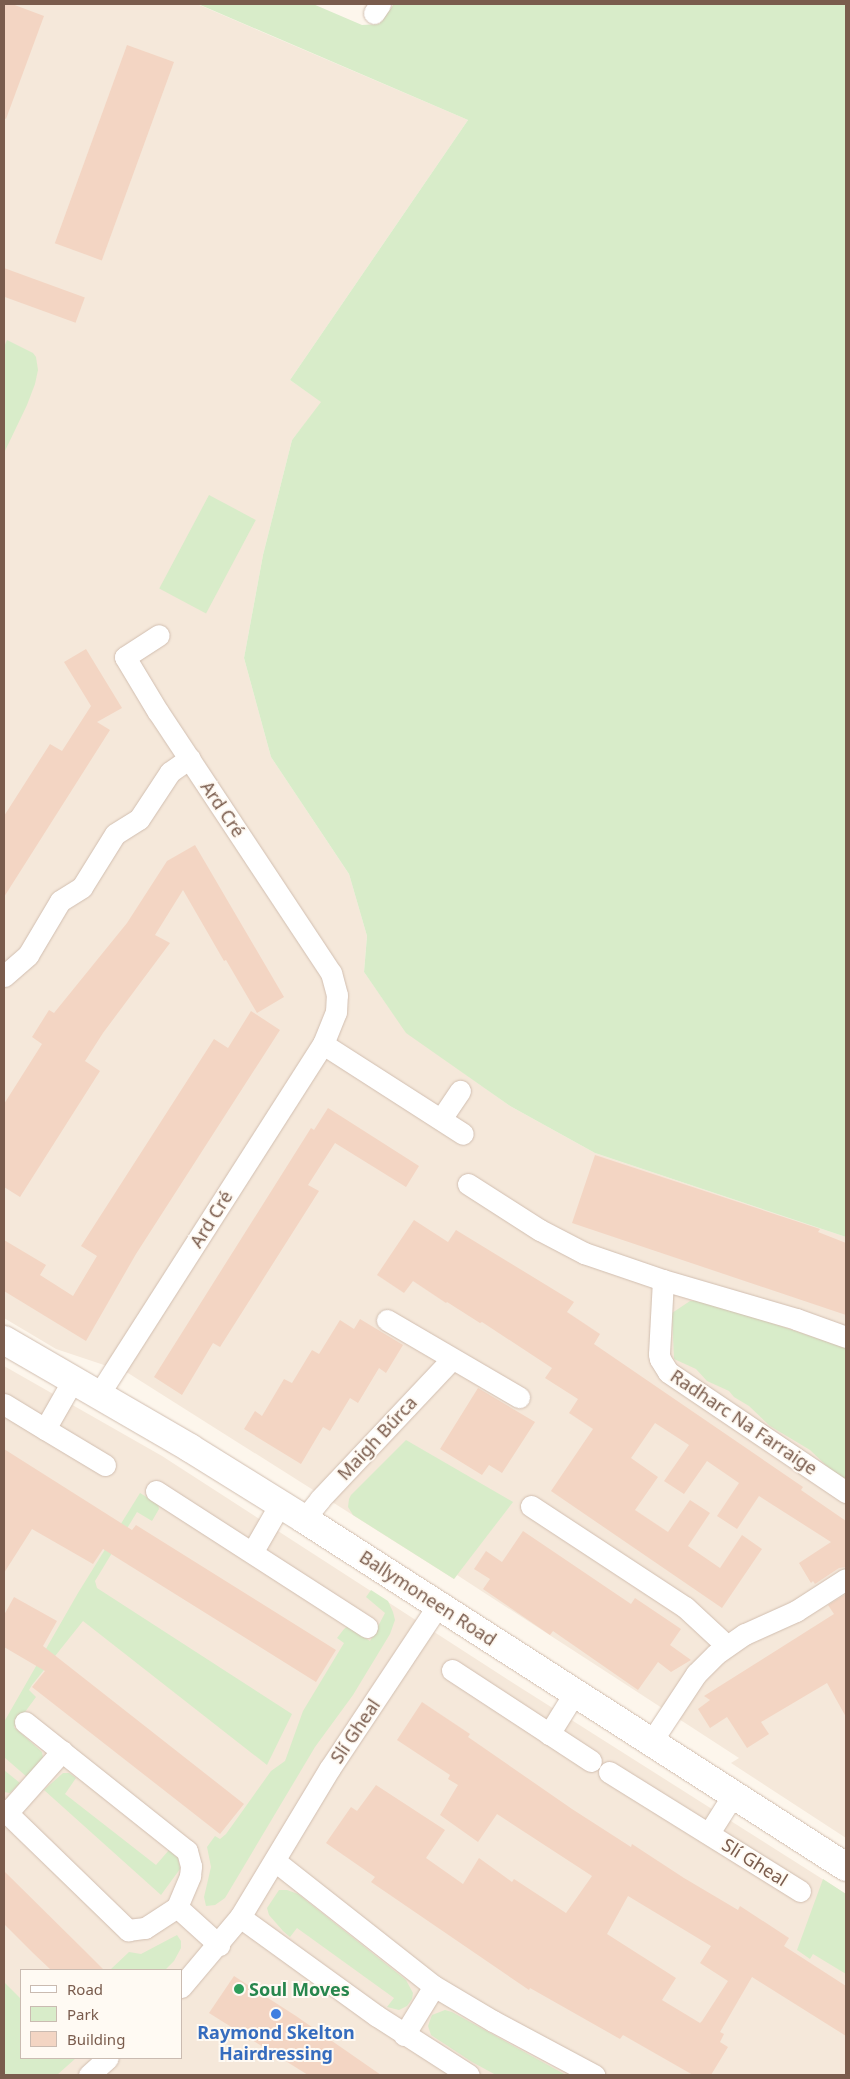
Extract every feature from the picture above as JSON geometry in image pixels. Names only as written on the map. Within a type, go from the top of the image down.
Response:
[{"type":"street","name":"Ard Cré","points":[[99,1394],[322,1044],[336,1012],[337,995],[331,973],[158,712],[125,657],[159,635]]},
{"type":"street","points":[[4,976],[28,955],[60,902],[82,887],[115,834],[139,820],[170,772],[190,758]]},
{"type":"street","points":[[322,1044],[463,1134]]},
{"type":"street","points":[[441,1119],[460,1091]]},
{"type":"street","points":[[468,1184],[540,1230],[572,1247],[663,1280],[846,1337]]},
{"type":"street","name":"Radharc Na Farraige","points":[[663,1280],[659,1354],[660,1360],[668,1372],[846,1492]]},
{"type":"street","points":[[387,1320],[519,1397]]},
{"type":"street","name":"Ballymoneen Road","points":[[4,1340],[99,1394],[304,1519],[846,1867]]},
{"type":"street","name":"Maigh Búrca","points":[[304,1519],[320,1499],[452,1359]]},
{"type":"street","points":[[45,1429],[73,1380]]},
{"type":"street","points":[[4,1404],[105,1465]]},
{"type":"street","points":[[156,1491],[253,1551],[367,1627]]},
{"type":"street","points":[[253,1551],[280,1504]]},
{"type":"street","points":[[531,1506],[685,1607],[727,1646]]},
{"type":"street","points":[[652,1742],[696,1674],[727,1646],[761,1625],[796,1611],[846,1579]]},
{"type":"street","name":"Slí Gheal","points":[[182,1986],[219,1945],[240,1917],[330,1768],[439,1604]]},
{"type":"street","name":"Slí Gheal","points":[[452,1670],[600,1767],[800,1891]]},
{"type":"street","points":[[549,1734],[576,1692]]},
{"type":"street","points":[[25,1722],[62,1751],[187,1851],[191,1866],[190,1876],[177,1907],[146,1928],[128,1930],[5,1812],[62,1751]]},
{"type":"street","name":"Slí Gheal","points":[[709,1833],[733,1795]]},
{"type":"street","points":[[275,1861],[434,1986],[493,2021],[594,2075]]},
{"type":"street","points":[[177,1907],[219,1945]]},
{"type":"street","points":[[240,1917],[404,2034],[469,2075]]},
{"type":"street","points":[[404,2034],[434,1986]]},
{"type":"street","points":[[90,2075],[107,2059]]},
{"type":"shaded area","points":[[4,4],[197,4],[468,120],[290,380],[322,402],[292,440],[263,555],[244,658],[271,757],[349,874],[367,936],[364,972],[406,1032],[510,1106],[595,1153],[846,1237],[846,1838],[731,1763],[739,1758],[457,1575],[454,1579],[128,1373],[56,1349],[4,1318]]},
{"type":"shaded area","points":[[4,1366],[162,1456],[510,1681],[846,1894],[846,2075],[4,2075]]},
{"type":"green space","points":[[198,4],[313,4],[362,25],[379,24],[394,4],[846,4],[846,1237],[595,1153],[510,1106],[406,1033],[364,972],[367,936],[349,874],[271,757],[244,658],[263,555],[292,440],[321,402],[290,380],[468,120]]},
{"type":"green space","points":[[7,340],[33,353],[36,357],[38,370],[27,405],[4,453],[4,347]]},
{"type":"green space","points":[[209,495],[256,520],[206,613],[159,589]]},
{"type":"green space","points":[[690,1301],[699,1301],[754,1317],[846,1348],[846,1479],[832,1471],[810,1450],[770,1426],[749,1406],[734,1397],[729,1391],[707,1381],[696,1369],[674,1359],[672,1313]]},
{"type":"green space","points":[[406,1440],[513,1502],[454,1579],[353,1515],[348,1507],[351,1495]]},
{"type":"green space","points":[[140,1493],[158,1504],[159,1509],[152,1521],[137,1512],[95,1581],[97,1588],[292,1714],[267,1765],[83,1621],[32,1685],[29,1690],[36,1697],[14,1727],[42,1752],[43,1758],[27,1777],[4,1757],[4,1722],[78,1593]]},
{"type":"green space","points":[[371,1590],[388,1601],[393,1612],[395,1620],[390,1634],[353,1695],[315,1747],[225,1898],[215,1905],[206,1906],[204,1897],[211,1867],[207,1847],[215,1836],[220,1839],[226,1834],[271,1771],[285,1761],[303,1711],[344,1643],[337,1638],[344,1629],[348,1626],[370,1641],[385,1613],[366,1597]]},
{"type":"green space","points":[[4,1770],[20,1783],[10,1793],[4,1792]]},
{"type":"green space","points":[[63,1773],[69,1773],[76,1778],[65,1794],[156,1865],[169,1850],[178,1858],[180,1869],[161,1895],[44,1790]]},
{"type":"green space","points":[[823,1879],[846,1894],[846,1974],[813,1954],[810,1959],[797,1950]]},
{"type":"green space","points":[[279,1890],[287,1890],[298,1894],[406,1980],[413,1993],[412,1999],[407,2006],[399,2010],[387,2007],[394,1998],[297,1928],[290,1937],[283,1931],[269,1915],[267,1908]]},
{"type":"green space","points":[[177,1935],[181,1941],[181,1948],[174,1961],[166,1969],[111,1969],[129,1952],[141,1954]]},
{"type":"green space","points":[[4,1982],[20,1998],[20,2059],[75,2059],[57,2075],[4,2075]]},
{"type":"green space","points":[[445,2010],[452,2012],[566,2075],[496,2075],[472,2062],[431,2035],[428,2026],[432,2015]]},
{"type":"building","points":[[4,4],[12,4],[44,16],[6,119],[4,118]]},
{"type":"building","points":[[127,45],[174,62],[102,260],[55,243]]},
{"type":"building","points":[[4,268],[85,297],[76,323],[4,297]]},
{"type":"building","points":[[86,649],[122,708],[97,722],[110,730],[4,897],[4,816],[50,744],[62,751],[91,706],[64,662]]},
{"type":"building","points":[[195,845],[284,997],[257,1013],[183,890],[155,935],[170,943],[103,1033],[85,1061],[100,1071],[20,1197],[4,1187],[4,1104],[42,1044],[32,1037],[49,1010],[54,1013],[127,923],[167,861]]},
{"type":"building","points":[[251,1011],[280,1030],[136,1254],[86,1341],[4,1291],[4,1240],[46,1265],[40,1275],[73,1296],[97,1256],[81,1246],[214,1039],[228,1048]]},
{"type":"building","points":[[328,1108],[419,1166],[406,1187],[335,1143],[308,1185],[319,1191],[220,1347],[213,1343],[182,1395],[154,1377],[311,1128],[314,1130]]},
{"type":"building","points":[[595,1155],[820,1229],[818,1232],[846,1243],[846,1315],[572,1223]]},
{"type":"building","points":[[414,1220],[448,1242],[456,1230],[574,1302],[567,1312],[600,1334],[594,1344],[803,1487],[801,1490],[846,1521],[846,1567],[839,1568],[815,1584],[813,1581],[811,1583],[799,1563],[831,1542],[759,1496],[737,1529],[717,1516],[739,1483],[707,1461],[684,1494],[664,1481],[689,1445],[655,1423],[631,1458],[658,1477],[635,1510],[668,1532],[690,1500],[710,1513],[688,1546],[720,1568],[742,1535],[762,1549],[722,1608],[551,1491],[593,1429],[569,1413],[578,1399],[545,1378],[552,1368],[482,1322],[480,1323],[446,1303],[413,1281],[404,1293],[377,1275]]},
{"type":"building","points":[[360,1319],[403,1345],[386,1373],[379,1368],[358,1403],[350,1398],[330,1431],[323,1427],[301,1464],[244,1429],[255,1411],[262,1416],[284,1379],[292,1383],[312,1350],[319,1354],[340,1320],[354,1329]]},
{"type":"building","points":[[478,1388],[535,1422],[502,1473],[489,1465],[482,1475],[440,1449]]},
{"type":"building","points":[[4,1449],[132,1530],[136,1525],[336,1650],[316,1682],[103,1549],[93,1564],[32,1529],[4,1573]]},
{"type":"building","points":[[523,1531],[631,1604],[635,1598],[681,1629],[670,1645],[691,1660],[671,1672],[658,1662],[638,1690],[553,1631],[550,1635],[483,1589],[490,1579],[474,1569],[486,1551],[502,1562]]},
{"type":"building","points":[[846,1594],[846,1717],[827,1683],[761,1722],[769,1734],[747,1748],[727,1717],[710,1728],[698,1709],[710,1700],[704,1696],[834,1614],[828,1605]]},
{"type":"building","points":[[14,1597],[57,1621],[43,1646],[244,1804],[220,1834],[32,1687],[45,1671],[4,1647],[4,1615]]},
{"type":"building","points":[[422,1702],[470,1734],[468,1737],[572,1809],[631,1847],[632,1844],[738,1910],[740,1906],[789,1938],[784,1946],[846,1986],[846,2036],[752,1977],[720,2032],[724,2034],[720,2042],[728,2047],[711,2075],[693,2075],[623,2035],[620,2039],[530,1988],[529,1990],[371,1882],[375,1877],[326,1843],[351,1807],[357,1811],[376,1785],[445,1830],[426,1858],[463,1884],[479,1858],[512,1882],[514,1879],[566,1913],[592,1876],[497,1814],[478,1842],[440,1815],[458,1785],[448,1779],[450,1775],[397,1740]],"holes":[[[628,1896],[711,1946],[700,1963],[728,1981],[700,2023],[662,2000],[676,1978],[607,1934]]]},
{"type":"building","points":[[4,1871],[103,1969],[50,1969],[4,1924]]},
{"type":"building","points":[[234,1976],[381,2075],[308,2075],[209,2013]]},
{"type":"place","name":"Soul Moves","points":[[239,1989]]},
{"type":"place","name":"Raymond Skelton Hairdressing","points":[[276,2014]]}]
